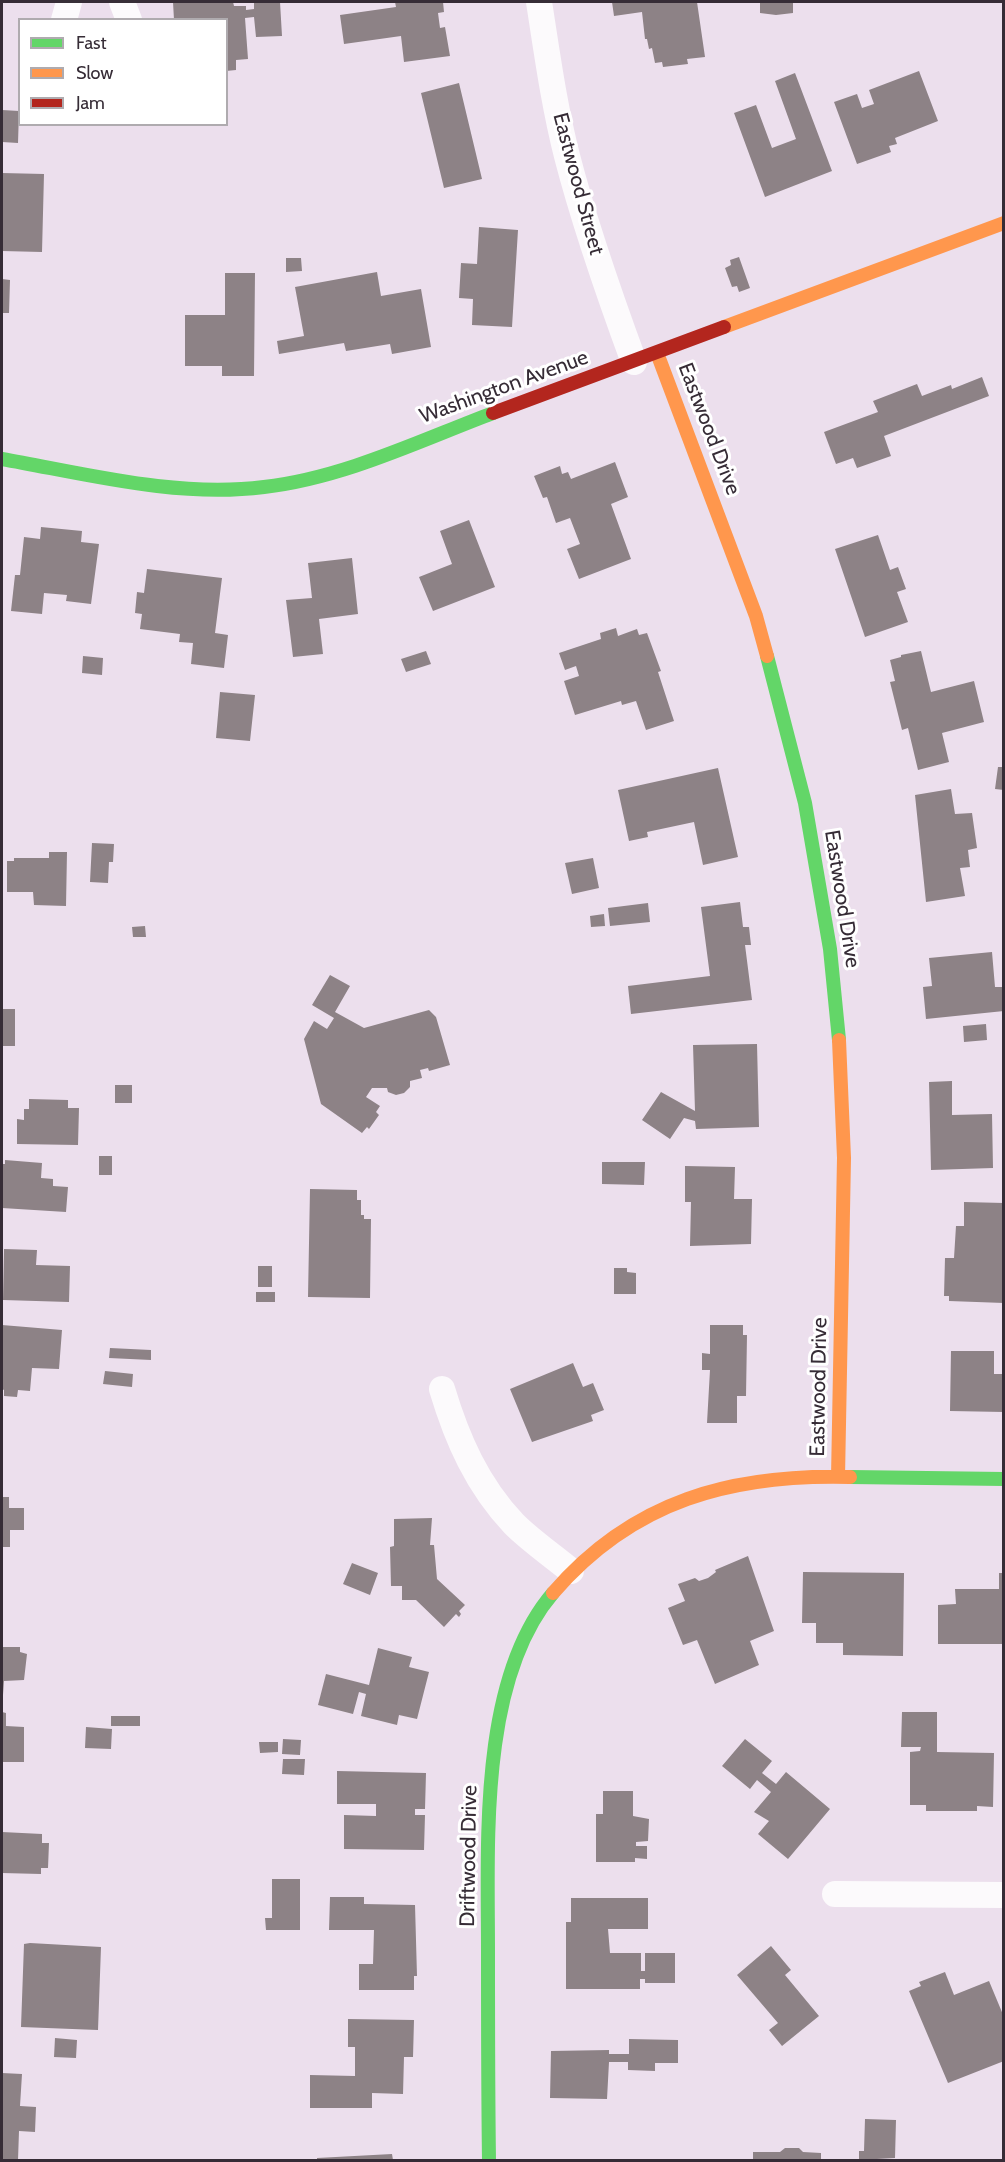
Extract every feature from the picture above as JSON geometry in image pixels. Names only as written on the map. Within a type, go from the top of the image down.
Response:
[{"type":"street","points":[[65,18],[69,2]]},
{"type":"street","points":[[122,2],[128,18]]},
{"type":"street","name":"Eastwood Street","points":[[539,2],[547,58],[567,154],[597,260],[634,362]]},
{"type":"street","name":"Washington Avenue","points":[[2,459],[196,488],[244,489],[291,484],[330,474],[1004,223]]},
{"type":"street","name":"Eastwood Drive","points":[[657,353],[756,616],[805,803],[830,949],[838,1017],[844,1158],[838,1477]]},
{"type":"street","points":[[442,1389],[467,1457],[487,1491],[515,1525],[571,1572]]},
{"type":"street","name":"Driftwood Drive","points":[[489,2160],[488,1880],[493,1755],[503,1704],[518,1658],[551,1595],[571,1572],[600,1548],[654,1512],[688,1496],[722,1486],[780,1477],[1004,1479]]},
{"type":"street","points":[[835,1894],[1004,1895]]},
{"type":"building","points":[[173,2],[233,2],[234,6],[246,6],[246,10],[254,9],[254,2],[280,2],[282,36],[256,37],[254,17],[245,18],[248,59],[236,60],[236,70],[228,71],[228,18],[174,18]]},
{"type":"building","points":[[395,2],[443,2],[444,12],[438,13],[440,28],[445,27],[450,56],[404,62],[401,36],[344,44],[340,15],[396,7]]},
{"type":"building","points":[[612,2],[697,2],[705,57],[687,59],[688,64],[663,67],[662,62],[655,63],[652,48],[649,49],[647,39],[645,39],[642,12],[614,16]]},
{"type":"building","points":[[760,2],[793,2],[793,13],[776,15],[760,13]]},
{"type":"building","points":[[919,71],[938,121],[895,138],[897,144],[889,146],[891,152],[857,164],[834,102],[857,94],[862,108],[874,104],[869,90]]},
{"type":"building","points":[[795,73],[832,171],[765,197],[734,113],[756,105],[772,148],[796,139],[775,81]]},
{"type":"building","points":[[459,83],[482,179],[444,188],[421,93]]},
{"type":"building","points":[[2,110],[18,111],[18,143],[2,142]]},
{"type":"building","points":[[2,173],[44,174],[42,252],[2,251]]},
{"type":"building","points":[[479,227],[518,230],[512,327],[472,325],[473,299],[459,298],[461,263],[477,264]]},
{"type":"building","points":[[739,257],[750,288],[739,292],[737,286],[732,287],[725,268],[731,265],[730,260]]},
{"type":"building","points":[[286,258],[301,258],[302,271],[286,272]]},
{"type":"building","points":[[377,272],[381,296],[421,289],[431,347],[392,354],[390,344],[346,351],[344,343],[279,354],[277,341],[304,336],[295,287]]},
{"type":"building","points":[[225,273],[255,273],[254,376],[222,376],[222,366],[185,366],[185,315],[225,315]]},
{"type":"building","points":[[2,279],[10,280],[9,313],[2,313]]},
{"type":"building","points":[[982,377],[989,396],[884,436],[891,456],[857,468],[853,458],[836,464],[824,432],[878,412],[873,401],[917,384],[922,396],[951,385],[952,389]]},
{"type":"building","points":[[615,462],[628,497],[611,504],[631,559],[579,579],[567,549],[580,544],[570,518],[556,523],[547,497],[543,498],[534,476],[560,466],[562,474],[568,472],[571,479]]},
{"type":"building","points":[[469,520],[495,587],[433,611],[419,577],[452,564],[440,531]]},
{"type":"building","points":[[41,527],[82,531],[81,542],[99,544],[91,604],[66,601],[67,595],[44,593],[42,614],[11,611],[15,575],[20,575],[24,537],[40,539]]},
{"type":"building","points":[[878,535],[890,570],[898,567],[906,589],[897,592],[908,622],[865,637],[835,549]]},
{"type":"building","points":[[352,558],[358,614],[319,619],[323,654],[293,657],[286,600],[312,598],[308,563]]},
{"type":"building","points":[[147,569],[222,578],[215,633],[228,635],[224,668],[191,664],[193,643],[179,642],[180,634],[140,629],[142,614],[135,613],[137,592],[144,593]]},
{"type":"building","points":[[616,628],[618,636],[637,629],[639,635],[647,633],[661,671],[658,672],[674,721],[646,730],[636,701],[622,705],[621,701],[575,715],[564,681],[579,676],[576,666],[565,670],[559,653],[601,639],[600,633]]},
{"type":"building","points":[[426,651],[431,664],[406,672],[401,659]]},
{"type":"building","points":[[921,651],[931,692],[974,681],[984,722],[942,733],[949,762],[918,770],[908,728],[902,730],[890,682],[895,681],[890,660]]},
{"type":"building","points":[[83,656],[103,658],[102,675],[82,673]]},
{"type":"building","points":[[220,692],[255,695],[250,741],[216,738]]},
{"type":"building","points":[[998,767],[1004,767],[1004,790],[995,789]]},
{"type":"building","points":[[718,768],[738,857],[703,865],[694,822],[647,832],[648,837],[629,841],[618,790]]},
{"type":"building","points":[[951,789],[955,814],[972,813],[977,848],[968,850],[970,867],[960,868],[965,896],[926,902],[915,795]]},
{"type":"building","points":[[92,843],[114,844],[113,862],[109,862],[108,883],[90,882]]},
{"type":"building","points":[[49,852],[67,852],[66,906],[34,905],[33,892],[7,892],[7,861],[14,861],[14,858],[49,858]]},
{"type":"building","points":[[593,858],[599,888],[572,894],[565,863]]},
{"type":"building","points":[[740,902],[743,927],[749,927],[751,945],[745,945],[752,1000],[631,1014],[628,986],[710,976],[701,907]]},
{"type":"building","points":[[648,903],[650,922],[610,926],[608,908]]},
{"type":"building","points":[[604,914],[605,926],[591,927],[590,916]]},
{"type":"building","points":[[145,926],[146,937],[133,937],[132,927]]},
{"type":"building","points":[[992,952],[995,987],[1004,987],[1004,1011],[926,1019],[923,987],[932,986],[929,958]]},
{"type":"building","points":[[330,975],[350,986],[335,1012],[364,1028],[429,1010],[436,1017],[450,1065],[429,1071],[428,1068],[420,1070],[422,1078],[410,1081],[410,1087],[404,1093],[396,1095],[388,1092],[387,1088],[372,1088],[366,1097],[380,1106],[376,1112],[379,1115],[369,1129],[367,1127],[362,1133],[321,1104],[304,1039],[314,1021],[327,1029],[334,1018],[312,1005]]},
{"type":"building","points":[[2,1009],[15,1009],[15,1046],[2,1046]]},
{"type":"building","points":[[986,1024],[987,1040],[964,1042],[963,1026]]},
{"type":"building","points":[[757,1044],[759,1127],[696,1129],[695,1121],[684,1118],[670,1139],[642,1120],[661,1092],[695,1111],[693,1045]]},
{"type":"building","points":[[952,1081],[952,1115],[992,1114],[993,1168],[931,1170],[929,1082]]},
{"type":"building","points":[[115,1085],[132,1085],[132,1103],[115,1103]]},
{"type":"building","points":[[29,1099],[68,1100],[68,1108],[79,1108],[78,1145],[17,1144],[17,1119],[24,1120],[24,1109],[29,1109]]},
{"type":"building","points":[[99,1156],[112,1156],[112,1175],[99,1175]]},
{"type":"building","points":[[5,1160],[42,1163],[41,1178],[53,1179],[53,1186],[68,1187],[66,1212],[2,1208],[2,1164],[5,1164]]},
{"type":"building","points":[[602,1162],[645,1162],[644,1185],[602,1184]]},
{"type":"building","points":[[685,1166],[735,1167],[734,1199],[752,1199],[751,1244],[690,1246],[691,1202],[685,1202]]},
{"type":"building","points":[[310,1189],[357,1190],[357,1200],[361,1200],[361,1215],[364,1215],[364,1219],[371,1219],[370,1298],[308,1297]]},
{"type":"building","points":[[964,1202],[1004,1203],[1004,1303],[949,1301],[949,1296],[944,1296],[945,1258],[954,1258],[956,1226],[964,1226]]},
{"type":"building","points":[[4,1249],[37,1250],[36,1265],[70,1266],[69,1302],[3,1300]]},
{"type":"building","points":[[258,1266],[272,1266],[272,1287],[258,1287]]},
{"type":"building","points":[[614,1268],[627,1268],[627,1272],[636,1273],[636,1294],[614,1294]]},
{"type":"building","points":[[256,1292],[275,1292],[275,1302],[256,1302]]},
{"type":"building","points":[[2,1325],[62,1330],[59,1369],[32,1368],[30,1391],[18,1390],[17,1397],[4,1396],[2,1389]]},
{"type":"building","points":[[710,1325],[743,1325],[743,1335],[747,1335],[746,1396],[737,1396],[737,1423],[707,1423],[710,1370],[702,1370],[702,1353],[710,1354]]},
{"type":"building","points":[[110,1348],[151,1350],[151,1360],[109,1358]]},
{"type":"building","points":[[951,1351],[994,1351],[994,1374],[1004,1374],[1004,1412],[950,1411]]},
{"type":"building","points":[[573,1363],[583,1387],[593,1383],[604,1410],[591,1415],[593,1421],[532,1442],[510,1389]]},
{"type":"building","points":[[105,1371],[133,1374],[132,1387],[103,1384]]},
{"type":"building","points":[[2,1497],[9,1497],[9,1508],[24,1508],[24,1530],[10,1530],[10,1547],[2,1547]]},
{"type":"building","points":[[432,1518],[430,1545],[434,1545],[437,1579],[465,1605],[459,1611],[461,1614],[459,1617],[456,1614],[444,1627],[416,1600],[402,1600],[402,1586],[391,1586],[390,1547],[394,1546],[394,1519]]},
{"type":"building","points":[[748,1556],[774,1631],[750,1641],[759,1665],[715,1684],[697,1640],[683,1645],[668,1608],[685,1601],[678,1584],[695,1578],[699,1581],[708,1578],[716,1572],[715,1570]]},
{"type":"building","points":[[352,1563],[378,1573],[370,1595],[343,1584]]},
{"type":"building","points":[[803,1572],[904,1573],[903,1656],[843,1655],[843,1643],[816,1643],[816,1623],[802,1623]]},
{"type":"building","points":[[999,1573],[1004,1573],[1002,1644],[938,1644],[938,1605],[956,1604],[955,1589],[999,1589]]},
{"type":"building","points":[[2,1647],[20,1647],[20,1652],[27,1654],[24,1680],[4,1681],[3,1695]]},
{"type":"building","points":[[378,1648],[412,1657],[409,1667],[429,1672],[417,1719],[399,1715],[397,1725],[361,1716],[366,1694],[359,1692],[353,1714],[318,1705],[326,1674],[369,1685]]},
{"type":"building","points":[[2,1712],[6,1713],[6,1726],[24,1727],[24,1762],[2,1762]]},
{"type":"building","points":[[902,1712],[937,1712],[937,1752],[994,1753],[993,1807],[977,1806],[977,1811],[926,1811],[926,1805],[910,1805],[910,1752],[920,1751],[921,1747],[901,1747]]},
{"type":"building","points":[[111,1716],[140,1716],[140,1726],[111,1726]]},
{"type":"building","points":[[86,1727],[112,1729],[111,1749],[85,1748]]},
{"type":"building","points":[[283,1739],[301,1740],[300,1755],[282,1754]]},
{"type":"building","points":[[745,1739],[772,1761],[762,1773],[776,1784],[786,1772],[830,1809],[788,1859],[758,1834],[769,1821],[754,1812],[771,1792],[757,1780],[750,1789],[722,1766]]},
{"type":"building","points":[[259,1742],[278,1742],[278,1752],[260,1753]]},
{"type":"building","points":[[283,1759],[305,1759],[304,1775],[282,1774]]},
{"type":"building","points":[[337,1771],[426,1773],[425,1809],[415,1809],[415,1815],[425,1815],[424,1850],[344,1849],[344,1815],[376,1816],[376,1804],[337,1804]]},
{"type":"building","points":[[603,1791],[633,1791],[633,1816],[649,1819],[648,1841],[636,1842],[636,1846],[647,1846],[647,1859],[635,1858],[635,1862],[596,1862],[596,1814],[603,1814]]},
{"type":"building","points":[[2,1832],[42,1834],[42,1843],[49,1843],[48,1868],[41,1868],[41,1874],[2,1873]]},
{"type":"building","points":[[272,1879],[300,1879],[300,1930],[266,1930],[265,1918],[272,1918]]},
{"type":"building","points":[[330,1897],[364,1897],[364,1904],[415,1905],[417,1976],[414,1976],[414,1990],[359,1990],[359,1964],[373,1964],[374,1930],[329,1930]]},
{"type":"building","points":[[571,1898],[648,1898],[648,1929],[608,1929],[610,1953],[641,1953],[641,1971],[645,1971],[645,1953],[675,1953],[675,1983],[645,1983],[645,1979],[640,1979],[640,1989],[566,1989],[566,1922],[571,1922]]},
{"type":"building","points":[[24,1944],[101,1947],[98,2030],[21,2027]]},
{"type":"building","points":[[771,1946],[791,1970],[785,1975],[819,2016],[782,2046],[769,2030],[778,2023],[737,1975]]},
{"type":"building","points":[[945,1972],[954,1995],[989,1981],[1004,2017],[1004,2061],[948,2083],[909,1991],[921,1986],[919,1982]]},
{"type":"building","points":[[348,2019],[414,2020],[413,2057],[404,2057],[403,2094],[372,2093],[372,2108],[310,2108],[310,2075],[355,2076],[355,2047],[348,2047]]},
{"type":"building","points":[[55,2038],[77,2040],[76,2058],[54,2057]]},
{"type":"building","points":[[629,2039],[678,2040],[678,2063],[655,2063],[655,2071],[628,2070],[628,2062],[609,2062],[607,2099],[550,2098],[551,2051],[609,2050],[609,2054],[629,2054]]},
{"type":"building","points":[[2,2073],[22,2074],[20,2106],[36,2107],[35,2132],[19,2131],[18,2160],[2,2160]]},
{"type":"building","points":[[865,2119],[896,2120],[895,2158],[859,2160],[859,2151],[864,2151]]},
{"type":"building","points":[[785,2148],[799,2148],[803,2152],[821,2153],[821,2160],[753,2160],[753,2152],[780,2152]]},
{"type":"building","points":[[392,2154],[393,2160],[317,2160],[317,2158]]},
{"type":"traffic: fast","points":[[2,459],[165,487],[231,490],[264,487],[323,476],[352,467],[493,413]]},
{"type":"traffic: fast","points":[[767,656],[805,803],[830,949],[839,1040]]},
{"type":"traffic: fast","points":[[850,1477],[1004,1479]]},
{"type":"traffic: fast","points":[[489,2160],[488,1861],[493,1763],[500,1715],[512,1670],[529,1629],[553,1593]]},
{"type":"traffic: slow","points":[[724,327],[1004,223]]},
{"type":"traffic: slow","points":[[657,353],[756,616],[767,656]]},
{"type":"traffic: slow","points":[[838,1477],[844,1158],[839,1040]]},
{"type":"traffic: slow","points":[[553,1593],[584,1561],[617,1535],[651,1515],[687,1499],[725,1488],[765,1481],[807,1477],[850,1477]]},
{"type":"traffic: jam","points":[[493,413],[724,327]]}]
